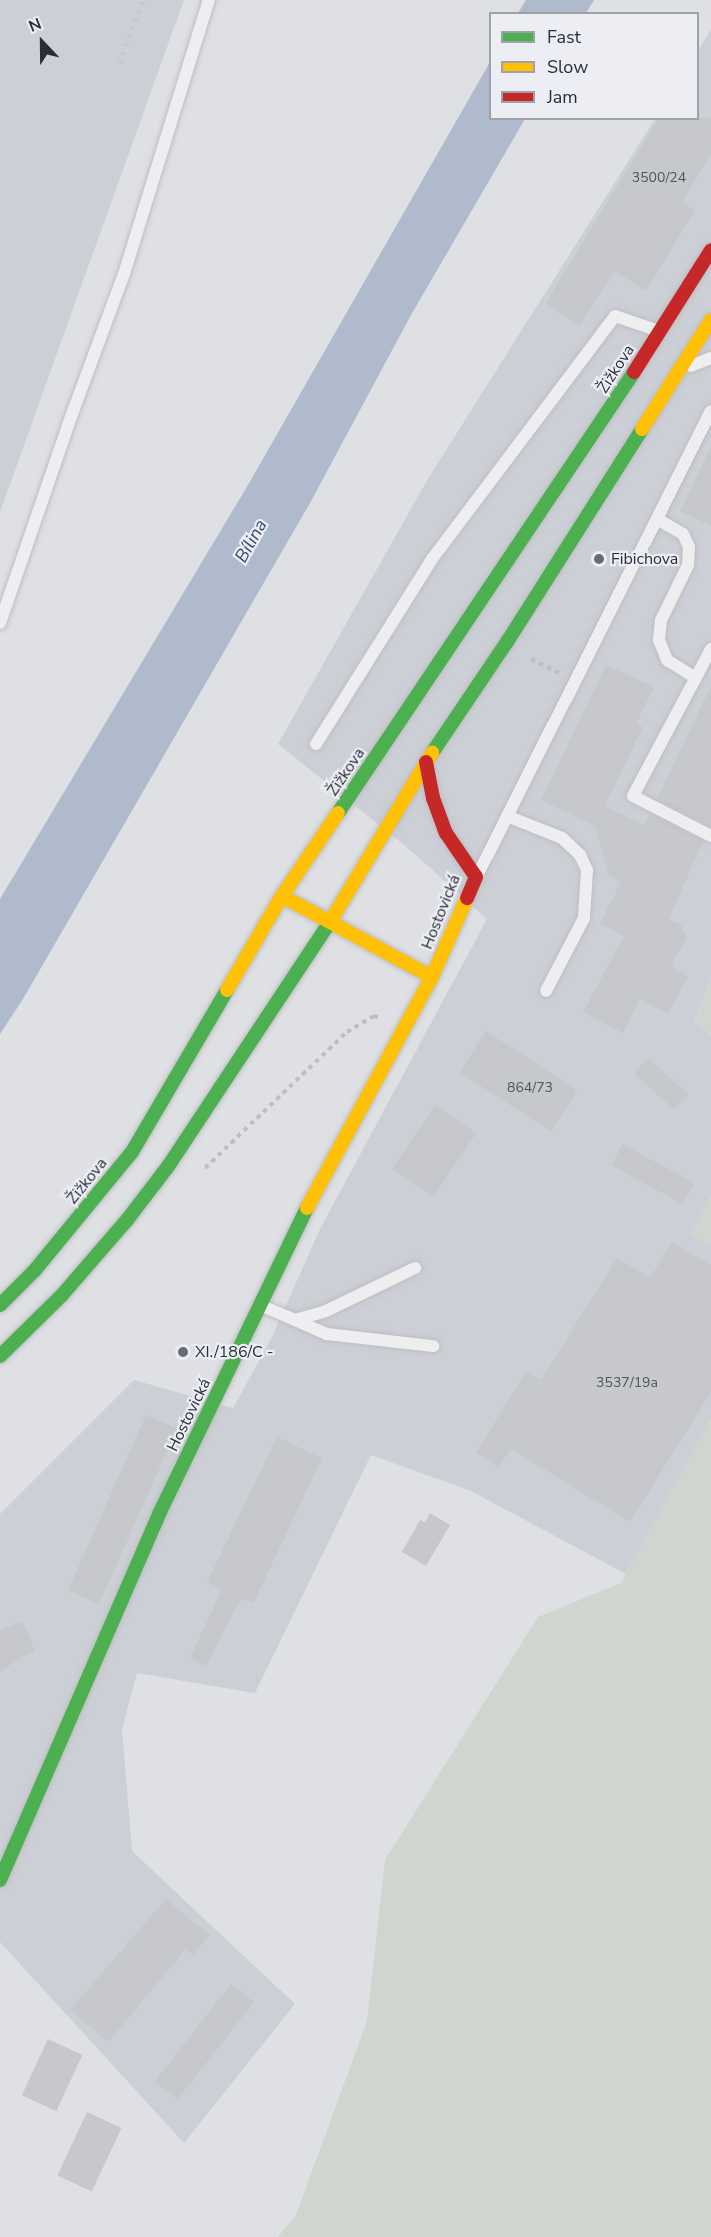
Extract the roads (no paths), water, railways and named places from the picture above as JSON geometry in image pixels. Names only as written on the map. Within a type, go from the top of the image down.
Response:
[{"type":"main road","name":"Žižkova","points":[[0,1305],[35,1270],[132,1152],[282,896],[660,331],[711,250]]},
{"type":"main road","points":[[0,1356],[62,1295],[128,1220],[169,1165],[330,922],[426,762],[507,642],[711,320]]},
{"type":"main road","name":"Hostovická","points":[[0,1880],[160,1512],[314,1194],[432,977],[476,878],[446,833],[433,798],[426,762]]},
{"type":"main road","name":"Hostovická","points":[[282,896],[432,977]]},
{"type":"lane","points":[[0,623],[68,425],[124,274],[209,0]]},
{"type":"lane","points":[[316,744],[432,559],[615,316],[660,331]]},
{"type":"lane","points":[[678,371],[711,358]]},
{"type":"lane","points":[[476,878],[711,411]]},
{"type":"lane","points":[[657,519],[683,534],[689,547],[688,565],[661,620],[659,640],[668,660],[696,678]]},
{"type":"lane","points":[[711,649],[633,796],[711,836]]},
{"type":"lane","points":[[507,816],[562,838],[580,855],[587,870],[584,918],[546,991]]},
{"type":"lane","points":[[295,1320],[326,1311],[415,1268]]},
{"type":"lane","points":[[260,1305],[327,1334],[433,1346]]},
{"type":"water","points":[[526,0],[594,0],[587,12],[519,12]]},
{"type":"water","name":"Bílina","points":[[489,64],[489,120],[524,120],[411,315],[310,503],[23,999],[0,1034],[0,899],[248,485]]},
{"type":"railway","points":[[119,63],[143,0]]},
{"type":"place","name":"Fibichova","points":[[599,559]]},
{"type":"place","name":"XI./186/C -","points":[[183,1352]]}]
